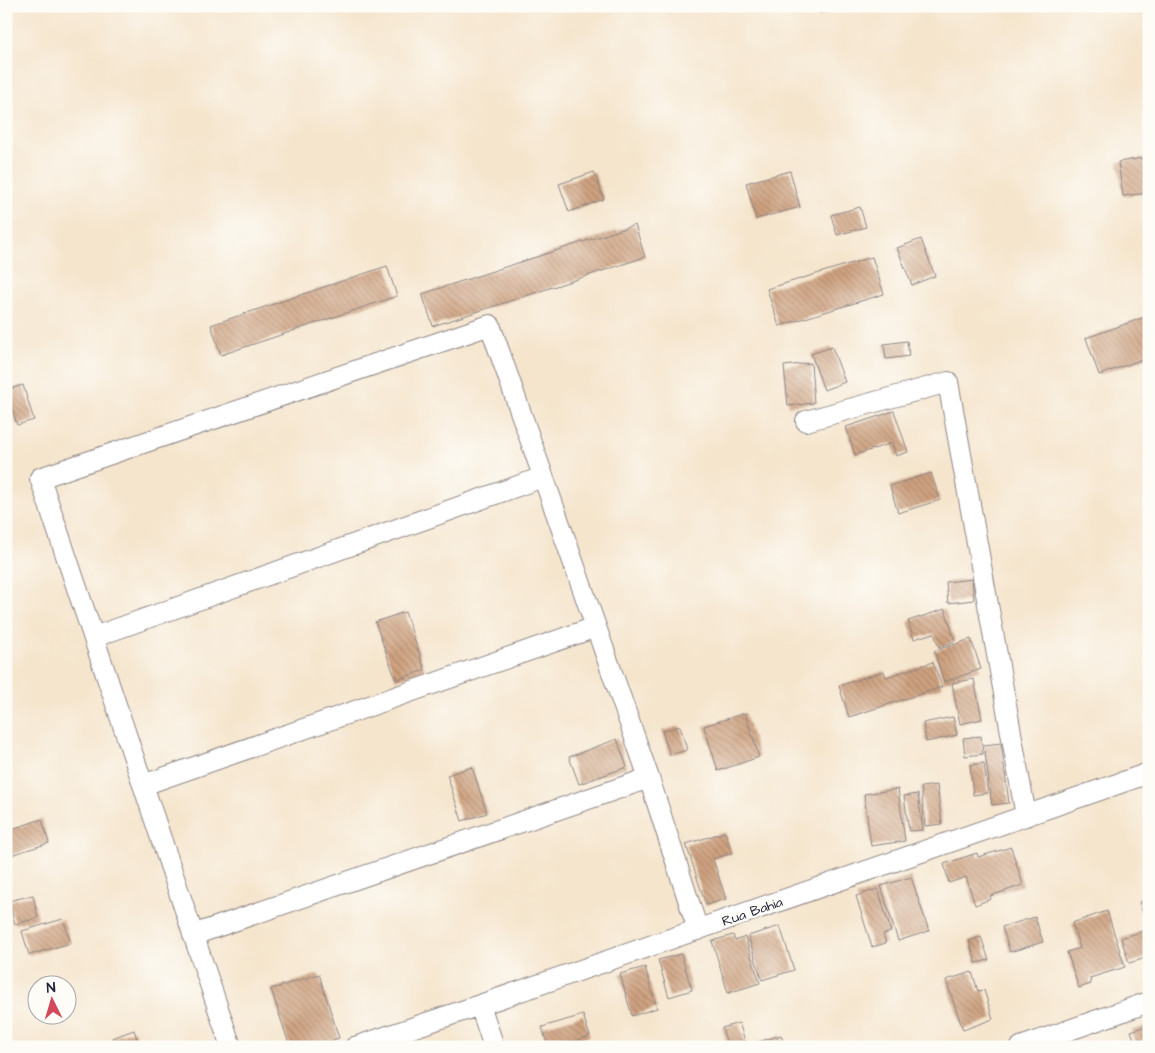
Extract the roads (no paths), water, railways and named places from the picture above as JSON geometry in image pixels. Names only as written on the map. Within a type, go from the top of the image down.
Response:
[{"type":"street","points":[[231,1047],[40,478],[490,325],[649,778],[698,930]]},
{"type":"street","points":[[806,421],[948,382],[1026,816]]},
{"type":"street","points":[[94,638],[543,477]]},
{"type":"street","points":[[143,785],[596,627]]},
{"type":"street","name":"Rua Bahia","points":[[355,1047],[1149,773]]},
{"type":"street","points":[[194,935],[649,778]]},
{"type":"street","points":[[1021,1047],[1149,1002]]},
{"type":"street","points":[[480,1005],[494,1047]]}]
